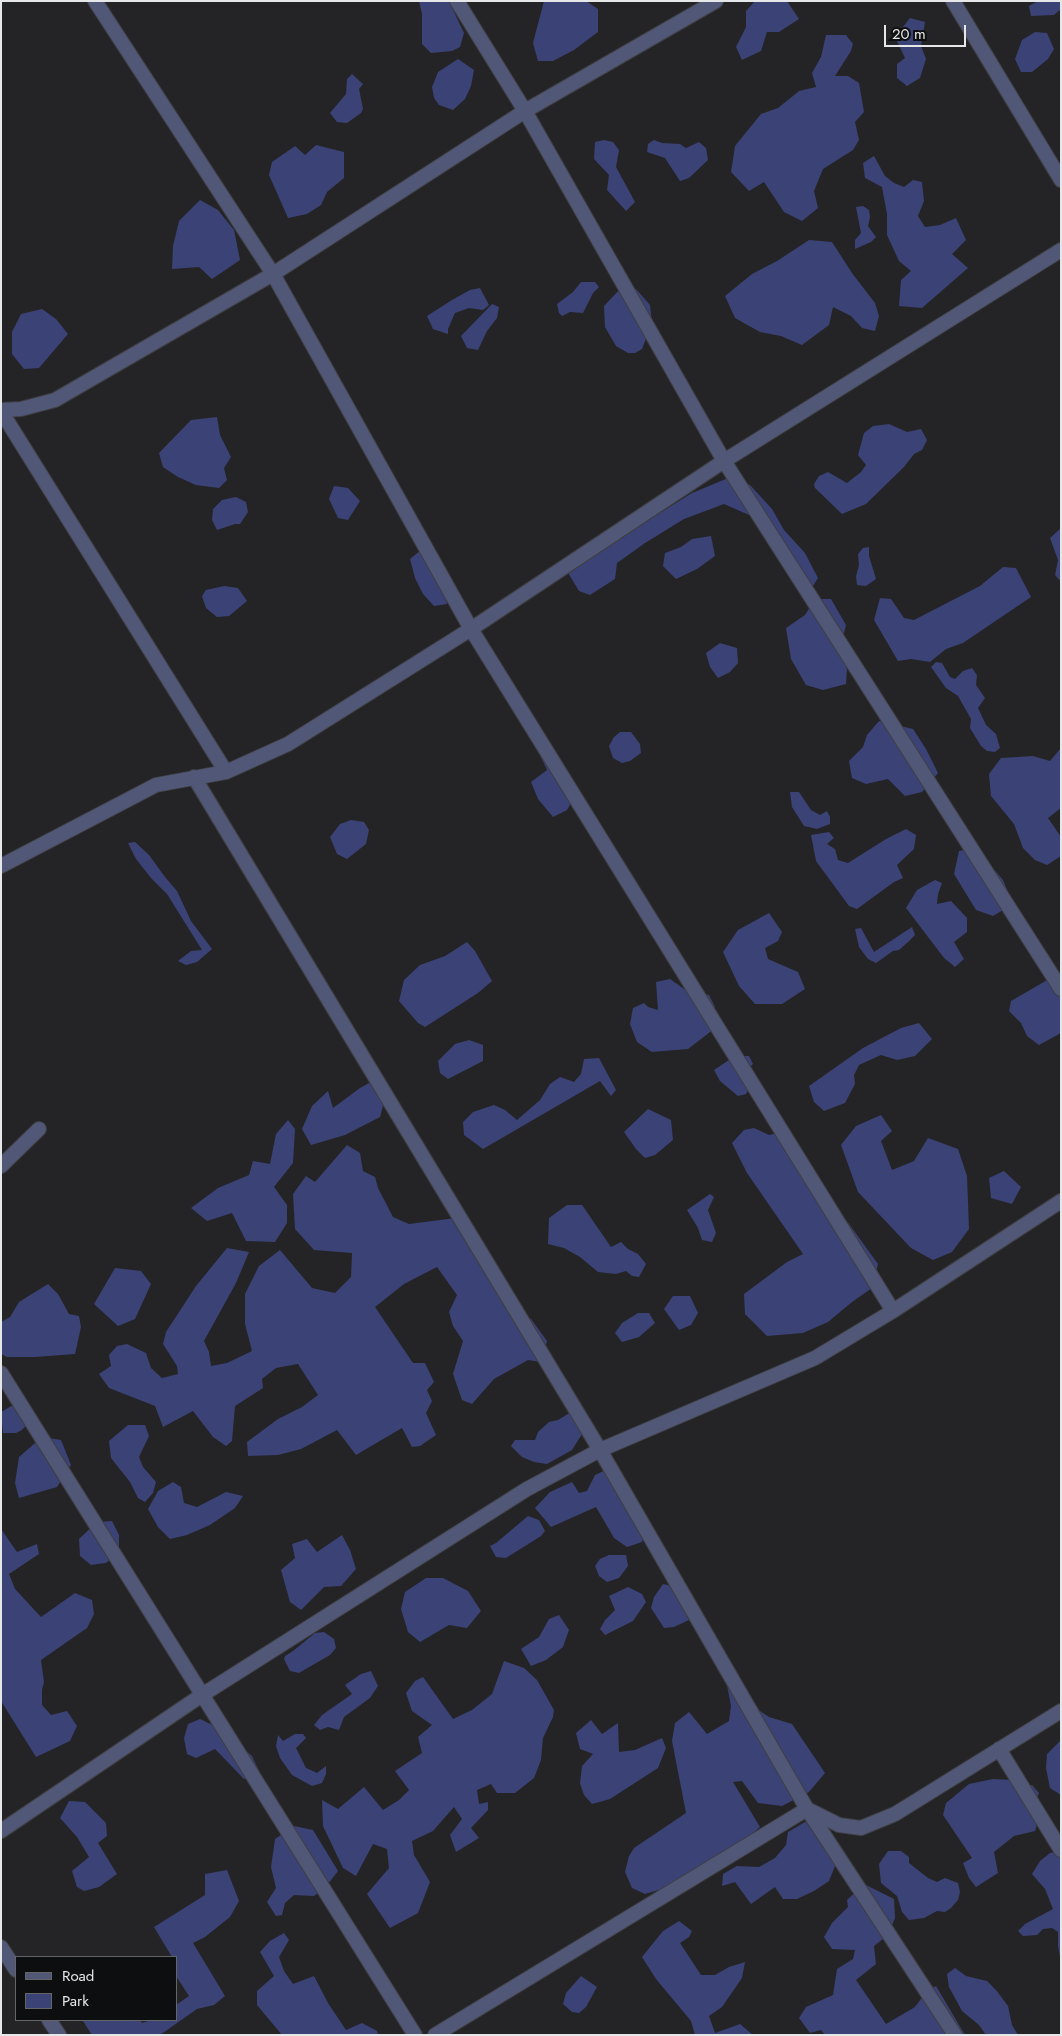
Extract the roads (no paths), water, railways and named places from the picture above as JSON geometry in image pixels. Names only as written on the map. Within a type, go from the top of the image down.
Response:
[{"type":"street","points":[[95,1],[273,274],[471,629],[893,1311]]},
{"type":"street","points":[[456,1],[525,111],[724,461],[1061,989]]},
{"type":"street","points":[[226,772],[1,410],[21,409],[54,400],[273,274],[525,111],[716,1]]},
{"type":"street","points":[[953,1],[1061,180]]},
{"type":"street","points":[[1,866],[156,785],[226,772],[288,744],[471,629],[724,461],[1061,250]]},
{"type":"street","points":[[194,777],[600,1450],[807,1808],[955,2035]]},
{"type":"street","points":[[1,1166],[40,1129]]},
{"type":"street","points":[[1,1831],[202,1696],[527,1489],[600,1450],[816,1358],[893,1311],[1061,1200]]},
{"type":"street","points":[[1,1373],[415,2035]]},
{"type":"street","points":[[807,1808],[839,1825],[861,1828],[894,1814],[1061,1711]]},
{"type":"street","points":[[999,1749],[1061,1850]]},
{"type":"street","points":[[435,2035],[807,1808]]},
{"type":"street","points":[[1,1947],[15,1968]]},
{"type":"street","points":[[50,2021],[59,2035]]}]
